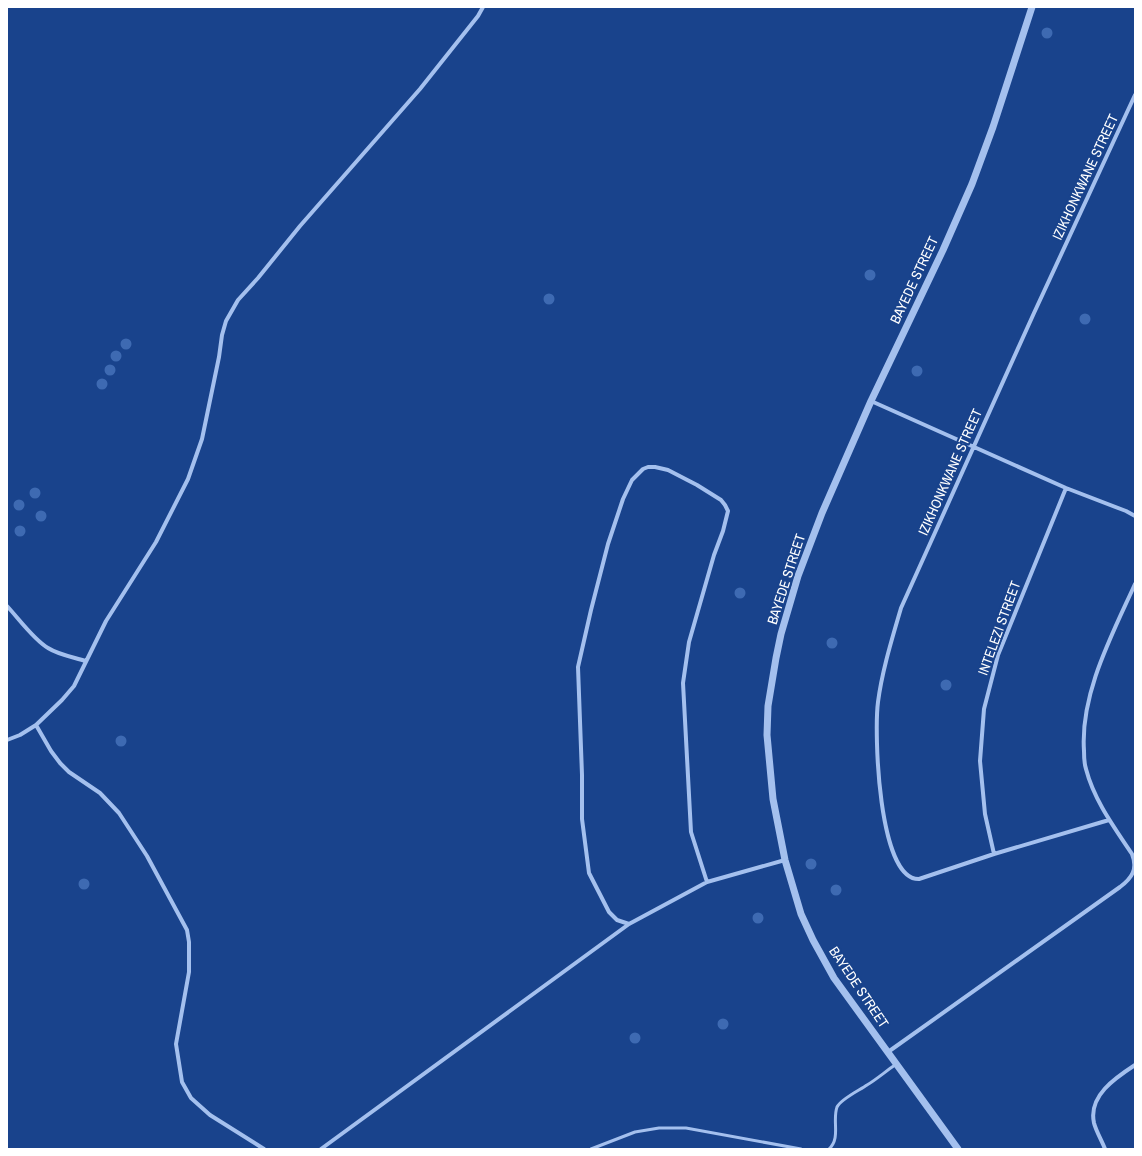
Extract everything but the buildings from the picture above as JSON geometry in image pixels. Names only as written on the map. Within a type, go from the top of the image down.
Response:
[{"type":"street","points":[[7,740],[20,735],[36,725],[74,686],[106,621],[156,542],[188,478],[202,439],[222,336],[226,321],[238,300],[258,278],[300,226],[420,89],[484,7]]},
{"type":"street","name":"BAYEDE STREET","points":[[958,1149],[834,978],[813,940],[801,914],[786,860],[773,799],[767,735],[768,706],[781,634],[798,576],[822,513],[852,448],[871,401],[944,250],[972,184],[994,127],[1032,7]]},
{"type":"street","name":"IZIKHONKWANE STREET","points":[[994,854],[919,879],[914,879],[907,876],[898,864],[891,844],[884,819],[879,791],[876,728],[878,702],[891,642],[901,608],[1135,94]]},
{"type":"street","points":[[871,401],[1066,488],[1126,511],[1135,516]]},
{"type":"street","points":[[629,924],[617,920],[609,912],[589,873],[582,819],[578,667],[590,610],[608,544],[623,499],[632,480],[643,469],[648,467],[668,470],[697,485],[721,500],[728,511],[689,642],[683,682],[691,832],[707,882]]},
{"type":"street","name":"INTELEZI STREET","points":[[994,854],[985,814],[980,761],[984,709],[998,655],[1066,488]]},
{"type":"street","points":[[888,1052],[1127,882],[1131,877],[1134,871],[1134,860],[1132,854],[1109,820],[1094,793],[1085,767],[1083,738],[1084,724],[1090,694],[1099,667],[1110,638],[1135,584]]},
{"type":"street","points":[[7,606],[36,639],[47,648],[57,653],[86,661]]},
{"type":"street","points":[[36,725],[51,752],[60,763],[69,772],[100,793],[119,813],[147,856],[187,930],[189,942],[189,972],[176,1044],[182,1082],[191,1098],[210,1115],[264,1149]]},
{"type":"street","points":[[994,854],[1109,820]]},
{"type":"street","points":[[321,1149],[629,924],[707,882],[786,860]]},
{"type":"street","points":[[1105,1149],[1094,1122],[1095,1105],[1100,1093],[1135,1065]]},
{"type":"lane","points":[[829,1149],[836,1139],[836,1117],[838,1106],[842,1101],[896,1064]]},
{"type":"lane","points":[[591,1149],[635,1132],[659,1128],[686,1128],[801,1149]]}]
